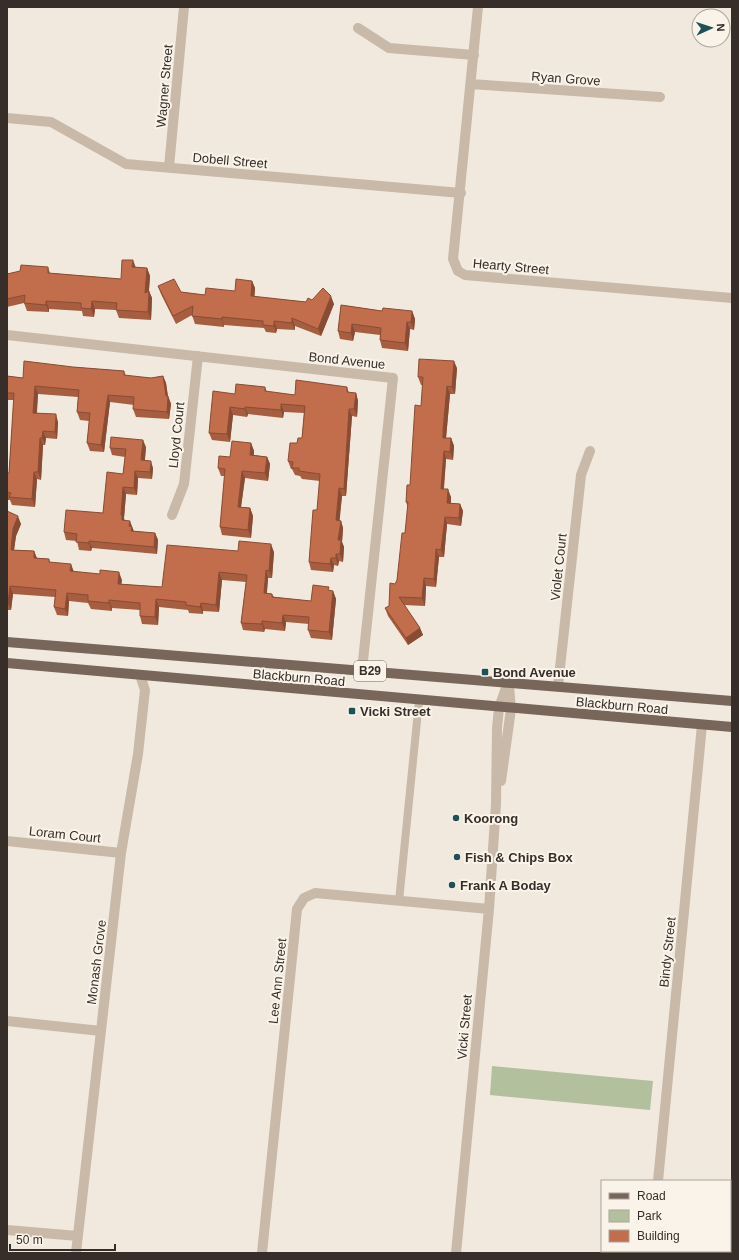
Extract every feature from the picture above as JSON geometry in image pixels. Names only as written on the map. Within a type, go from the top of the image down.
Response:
[{"type":"main road","name":"Blackburn Road","points":[[7,642],[732,701]]},
{"type":"main road","name":"Blackburn Road","points":[[7,663],[419,701],[732,727]]},
{"type":"street","name":"Wagner Street","points":[[169,167],[184,7]]},
{"type":"street","name":"Hearty Street","points":[[478,7],[461,193],[453,259],[458,271],[465,275],[732,298]]},
{"type":"street","points":[[358,28],[389,48],[474,55]]},
{"type":"street","name":"Ryan Grove","points":[[471,84],[660,98]]},
{"type":"street","name":"Dobell Street","points":[[7,118],[51,122],[126,164],[461,193]]},
{"type":"street","name":"Bond Avenue","points":[[7,335],[393,378],[362,670]]},
{"type":"street","name":"Lloyd Court","points":[[172,515],[184,484],[198,356]]},
{"type":"street","name":"Violet Court","points":[[558,686],[581,475],[590,451]]},
{"type":"street","name":"Monash Grove","points":[[76,1253],[121,852],[138,754],[145,690],[140,675]]},
{"type":"street","name":"Vicki Street","points":[[456,1253],[489,909],[496,804],[496,747],[500,708],[508,682]]},
{"type":"street","name":"Vicki Street","points":[[496,804],[507,748],[511,709],[508,682]]},
{"type":"street","name":"Bindy Street","points":[[658,1180],[702,725]]},
{"type":"street","name":"Loram Court","points":[[7,841],[121,852]]},
{"type":"street","name":"Lee Ann Street","points":[[262,1253],[297,909],[304,898],[315,894],[489,909]]},
{"type":"street","points":[[7,1021],[101,1030]]},
{"type":"street","points":[[7,1230],[78,1236]]},
{"type":"lane","points":[[399,901],[419,701]]},
{"type":"green space","points":[[492,1066],[653,1081],[650,1110],[490,1095]]},
{"type":"building","points":[[122,260],[133,260],[132,267],[147,268],[145,293],[149,291],[148,312],[116,310],[117,303],[92,301],[91,309],[81,308],[81,303],[46,301],[46,305],[24,303],[25,295],[7,299],[7,274],[20,271],[21,265],[48,267],[48,273],[121,279]]},
{"type":"building","points":[[174,279],[181,292],[205,295],[206,288],[235,291],[236,279],[252,281],[251,296],[306,302],[308,298],[312,300],[323,288],[331,296],[318,329],[292,318],[292,323],[274,321],[274,326],[263,325],[263,321],[192,316],[193,306],[173,316],[158,286]]},
{"type":"building","points":[[341,305],[382,311],[383,308],[412,311],[411,322],[407,322],[405,343],[380,340],[381,328],[352,324],[351,333],[338,331]]},
{"type":"building","points":[[419,359],[454,361],[452,387],[447,386],[443,430],[443,438],[451,438],[450,452],[444,451],[441,489],[448,489],[447,503],[460,504],[459,518],[445,517],[441,550],[436,549],[434,579],[424,578],[422,598],[399,597],[420,628],[406,638],[385,608],[389,606],[390,583],[395,584],[397,580],[402,533],[405,533],[408,502],[406,502],[407,485],[410,485],[415,405],[421,406],[423,377],[418,377]]},
{"type":"building","points":[[24,361],[124,371],[124,375],[151,378],[163,376],[166,396],[168,396],[167,412],[133,409],[134,397],[108,395],[101,445],[87,443],[90,413],[77,412],[79,390],[35,386],[33,413],[56,414],[55,432],[43,431],[42,438],[40,438],[38,472],[34,472],[32,499],[9,497],[11,493],[7,492],[7,473],[9,473],[14,393],[7,393],[7,376],[23,378]]},
{"type":"building","points":[[296,380],[347,387],[347,392],[356,393],[354,409],[349,409],[344,489],[339,488],[336,520],[341,521],[338,540],[341,540],[340,554],[336,554],[336,558],[331,558],[330,564],[309,562],[313,510],[317,510],[320,474],[299,471],[299,468],[292,468],[293,462],[288,461],[290,443],[297,443],[298,438],[302,438],[305,406],[281,404],[281,410],[230,407],[227,434],[209,433],[213,391],[235,394],[236,384],[265,387],[265,391],[295,395]]},
{"type":"building","points":[[111,437],[143,440],[141,460],[151,461],[150,472],[135,471],[134,488],[123,487],[121,515],[122,520],[130,521],[129,526],[132,527],[131,531],[155,533],[154,547],[89,541],[89,543],[76,542],[77,534],[64,532],[66,510],[103,513],[107,472],[123,474],[126,449],[110,448]]},
{"type":"building","points":[[232,441],[251,443],[250,455],[267,457],[265,473],[242,471],[238,507],[250,508],[248,530],[220,527],[225,469],[218,468],[219,456],[230,457]]},
{"type":"building","points":[[7,511],[18,516],[13,529],[11,550],[34,551],[34,558],[49,559],[49,562],[71,564],[70,571],[100,574],[100,570],[119,572],[118,584],[162,587],[167,545],[238,551],[239,541],[271,544],[269,571],[266,570],[264,593],[272,594],[272,597],[311,601],[313,585],[329,587],[328,590],[333,591],[329,632],[308,630],[309,617],[283,615],[282,623],[262,621],[262,624],[241,623],[247,575],[219,572],[216,605],[201,603],[200,607],[186,605],[186,602],[156,599],[155,617],[140,616],[140,603],[109,600],[109,603],[88,601],[88,595],[67,593],[65,609],[54,607],[56,590],[10,586],[7,603]]},
{"type":"place","name":"Bond Avenue","points":[[485,672]]},
{"type":"place","name":"Vicki Street","points":[[352,711]]},
{"type":"place","name":"Koorong","points":[[456,818]]},
{"type":"place","name":"Fish & Chips Box","points":[[457,857]]},
{"type":"place","name":"Frank A Boday","points":[[452,885]]}]
